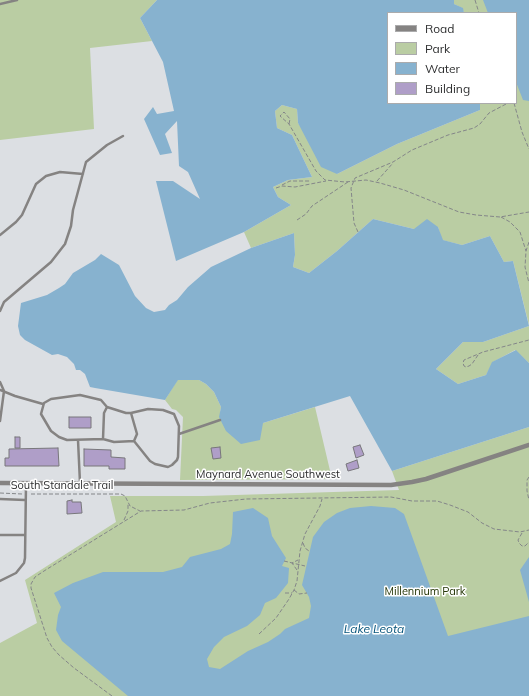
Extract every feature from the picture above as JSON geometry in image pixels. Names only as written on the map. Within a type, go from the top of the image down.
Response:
[{"type":"street","name":"Maynard Avenue Southwest","points":[[0,483],[391,485],[426,479],[529,445]]},
{"type":"lane","points":[[0,4],[17,0]]},
{"type":"lane","points":[[0,311],[2,304],[51,262],[65,244],[71,226],[73,210],[86,162],[107,145],[124,136]]},
{"type":"lane","points":[[0,235],[22,215],[36,184],[46,176],[60,172],[83,174]]},
{"type":"lane","points":[[0,382],[4,391],[0,421]]},
{"type":"lane","points":[[0,390],[44,404]]},
{"type":"lane","points":[[80,395],[101,400],[107,407],[131,413],[148,409],[174,414],[179,426],[178,457],[174,463],[168,467],[155,464],[150,461],[134,441],[114,442],[103,439],[63,439],[51,431],[41,414],[44,404],[47,400],[80,395]]},
{"type":"lane","points":[[103,439],[104,413],[107,407]]},
{"type":"lane","points":[[131,413],[137,434],[134,441]]},
{"type":"lane","points":[[179,434],[220,420]]},
{"type":"lane","points":[[78,440],[80,483]]},
{"type":"lane","points":[[0,581],[16,573],[24,563],[26,483]]},
{"type":"lane","points":[[0,499],[26,500]]},
{"type":"lane","points":[[0,535],[25,535]]},
{"type":"path","points":[[475,0],[479,12]]},
{"type":"path","points":[[358,232],[354,223],[352,210],[351,188],[355,178],[394,162],[412,150],[448,135],[474,128],[480,124],[489,113],[506,104]]},
{"type":"path","points":[[514,104],[522,132],[529,149]]},
{"type":"path","points":[[289,124],[290,119],[284,112],[280,116],[289,124],[316,171],[320,176],[327,180]]},
{"type":"path","points":[[377,182],[394,162]]},
{"type":"path","points":[[282,186],[295,188],[327,180],[349,182],[366,180],[404,190],[459,212],[500,217],[529,212]]},
{"type":"path","points":[[276,188],[290,181],[310,181]]},
{"type":"path","points":[[298,220],[306,214],[312,206],[349,182]]},
{"type":"path","points":[[500,217],[510,222],[520,232],[526,251]]},
{"type":"path","points":[[529,242],[526,251],[525,267],[529,283]]},
{"type":"path","points":[[478,355],[472,364],[466,367],[464,366],[464,360],[483,352],[529,340]]},
{"type":"path","points":[[529,477],[527,480],[527,491],[529,500]]},
{"type":"path","name":"South Standale Trail","points":[[0,494],[121,494],[133,508],[141,511]]},
{"type":"path","points":[[112,696],[74,668],[52,647],[47,638],[31,587],[35,577],[124,520],[141,511],[184,510],[210,503],[246,499],[392,497],[412,501],[437,501],[450,505],[468,512],[482,523],[494,529],[522,532],[529,530]]},
{"type":"path","points":[[259,634],[276,618],[294,590],[305,534],[320,506],[322,498]]},
{"type":"path","points":[[124,520],[128,511],[128,503]]},
{"type":"path","points":[[522,532],[518,540],[519,542],[525,546],[529,542]]},
{"type":"path","points":[[303,542],[305,548],[309,551]]},
{"type":"path","points":[[292,563],[299,560]]},
{"type":"path","points":[[284,561],[305,566]]},
{"type":"path","points":[[292,563],[297,570]]},
{"type":"path","points":[[294,590],[299,594],[307,594]]},
{"type":"path","points":[[285,593],[292,593]]},
{"type":"green space","points":[[0,0],[157,0],[140,18],[152,41],[90,48],[94,129],[0,140]]},
{"type":"green space","points":[[454,0],[529,0],[529,325],[513,261],[504,262],[490,236],[462,245],[442,240],[438,227],[414,229],[373,219],[337,251],[309,273],[293,267],[295,255],[294,233],[251,248],[244,232],[291,205],[278,197],[273,187],[288,180],[312,177],[292,135],[277,128],[275,111],[282,105],[297,109],[298,123],[337,174],[397,144],[480,110],[480,104],[517,104],[517,12],[464,12],[462,8],[454,4]]},
{"type":"green space","points":[[529,326],[529,363],[515,350],[493,362],[486,375],[458,384],[436,369],[463,342],[483,342]]},
{"type":"green space","points":[[178,379],[199,380],[206,384],[214,392],[221,407],[220,413],[263,423],[315,407],[332,479],[180,480],[183,417],[176,410],[172,409],[165,400]]},
{"type":"green space","name":"Millennium Park","points":[[529,427],[529,696],[0,696],[0,643],[37,623],[25,580],[116,522],[110,496],[203,496],[399,490],[392,471]]},
{"type":"water","points":[[157,0],[454,0],[454,4],[463,8],[464,12],[387,12],[387,104],[480,104],[480,110],[397,144],[337,174],[321,167],[298,123],[297,109],[282,105],[275,111],[277,128],[292,135],[312,177],[288,180],[273,187],[278,197],[291,205],[244,232],[176,261],[156,181],[173,181],[200,199],[188,172],[179,166],[177,121],[165,134],[172,153],[160,155],[144,119],[153,107],[157,114],[174,111],[163,62],[140,18]]},
{"type":"water","points":[[483,0],[529,0],[529,101],[523,100],[517,85],[517,12],[488,12]]},
{"type":"water","points":[[373,219],[414,229],[427,219],[438,227],[443,240],[462,245],[490,236],[504,262],[513,261],[529,326],[483,342],[463,342],[436,369],[458,384],[486,375],[492,362],[516,350],[529,363],[529,427],[392,471],[350,396],[263,423],[260,440],[241,444],[226,431],[219,417],[221,407],[214,392],[206,384],[199,380],[178,380],[165,400],[90,387],[85,374],[80,370],[76,370],[74,364],[67,357],[58,354],[52,355],[25,340],[20,335],[18,326],[21,303],[47,295],[59,288],[65,284],[73,273],[95,260],[101,254],[119,265],[135,296],[146,308],[154,312],[165,310],[211,267],[251,248],[294,233],[295,255],[293,267],[309,273],[337,251]]},
{"type":"water","name":"Lake Leota","points":[[371,506],[395,508],[404,514],[448,636],[529,616],[529,696],[128,696],[62,641],[56,630],[58,615],[61,607],[54,593],[73,583],[103,572],[163,572],[182,567],[190,557],[221,549],[230,544],[233,512],[253,508],[268,518],[272,536],[286,558],[282,566],[289,568],[288,583],[276,598],[265,603],[260,615],[247,626],[224,637],[214,647],[207,659],[209,667],[220,669],[248,651],[268,642],[285,629],[309,618],[311,606],[309,597],[302,585],[313,537],[324,522],[337,513],[350,508]]},
{"type":"water","points":[[529,557],[529,602],[520,570]]},
{"type":"building","points":[[69,417],[91,417],[91,428],[69,428]]},
{"type":"building","points":[[15,437],[20,437],[20,448],[15,448]]},
{"type":"building","points":[[360,445],[364,455],[356,458],[353,447]]},
{"type":"building","points":[[220,447],[221,458],[213,459],[211,448]]},
{"type":"building","points":[[58,448],[59,466],[5,466],[5,458],[9,458],[9,449]]},
{"type":"building","points":[[84,449],[111,450],[111,457],[125,458],[125,469],[109,469],[109,466],[84,466]]},
{"type":"building","points":[[357,460],[359,468],[348,471],[346,464]]},
{"type":"building","points":[[72,500],[72,502],[81,502],[82,513],[67,514],[67,501]]}]
